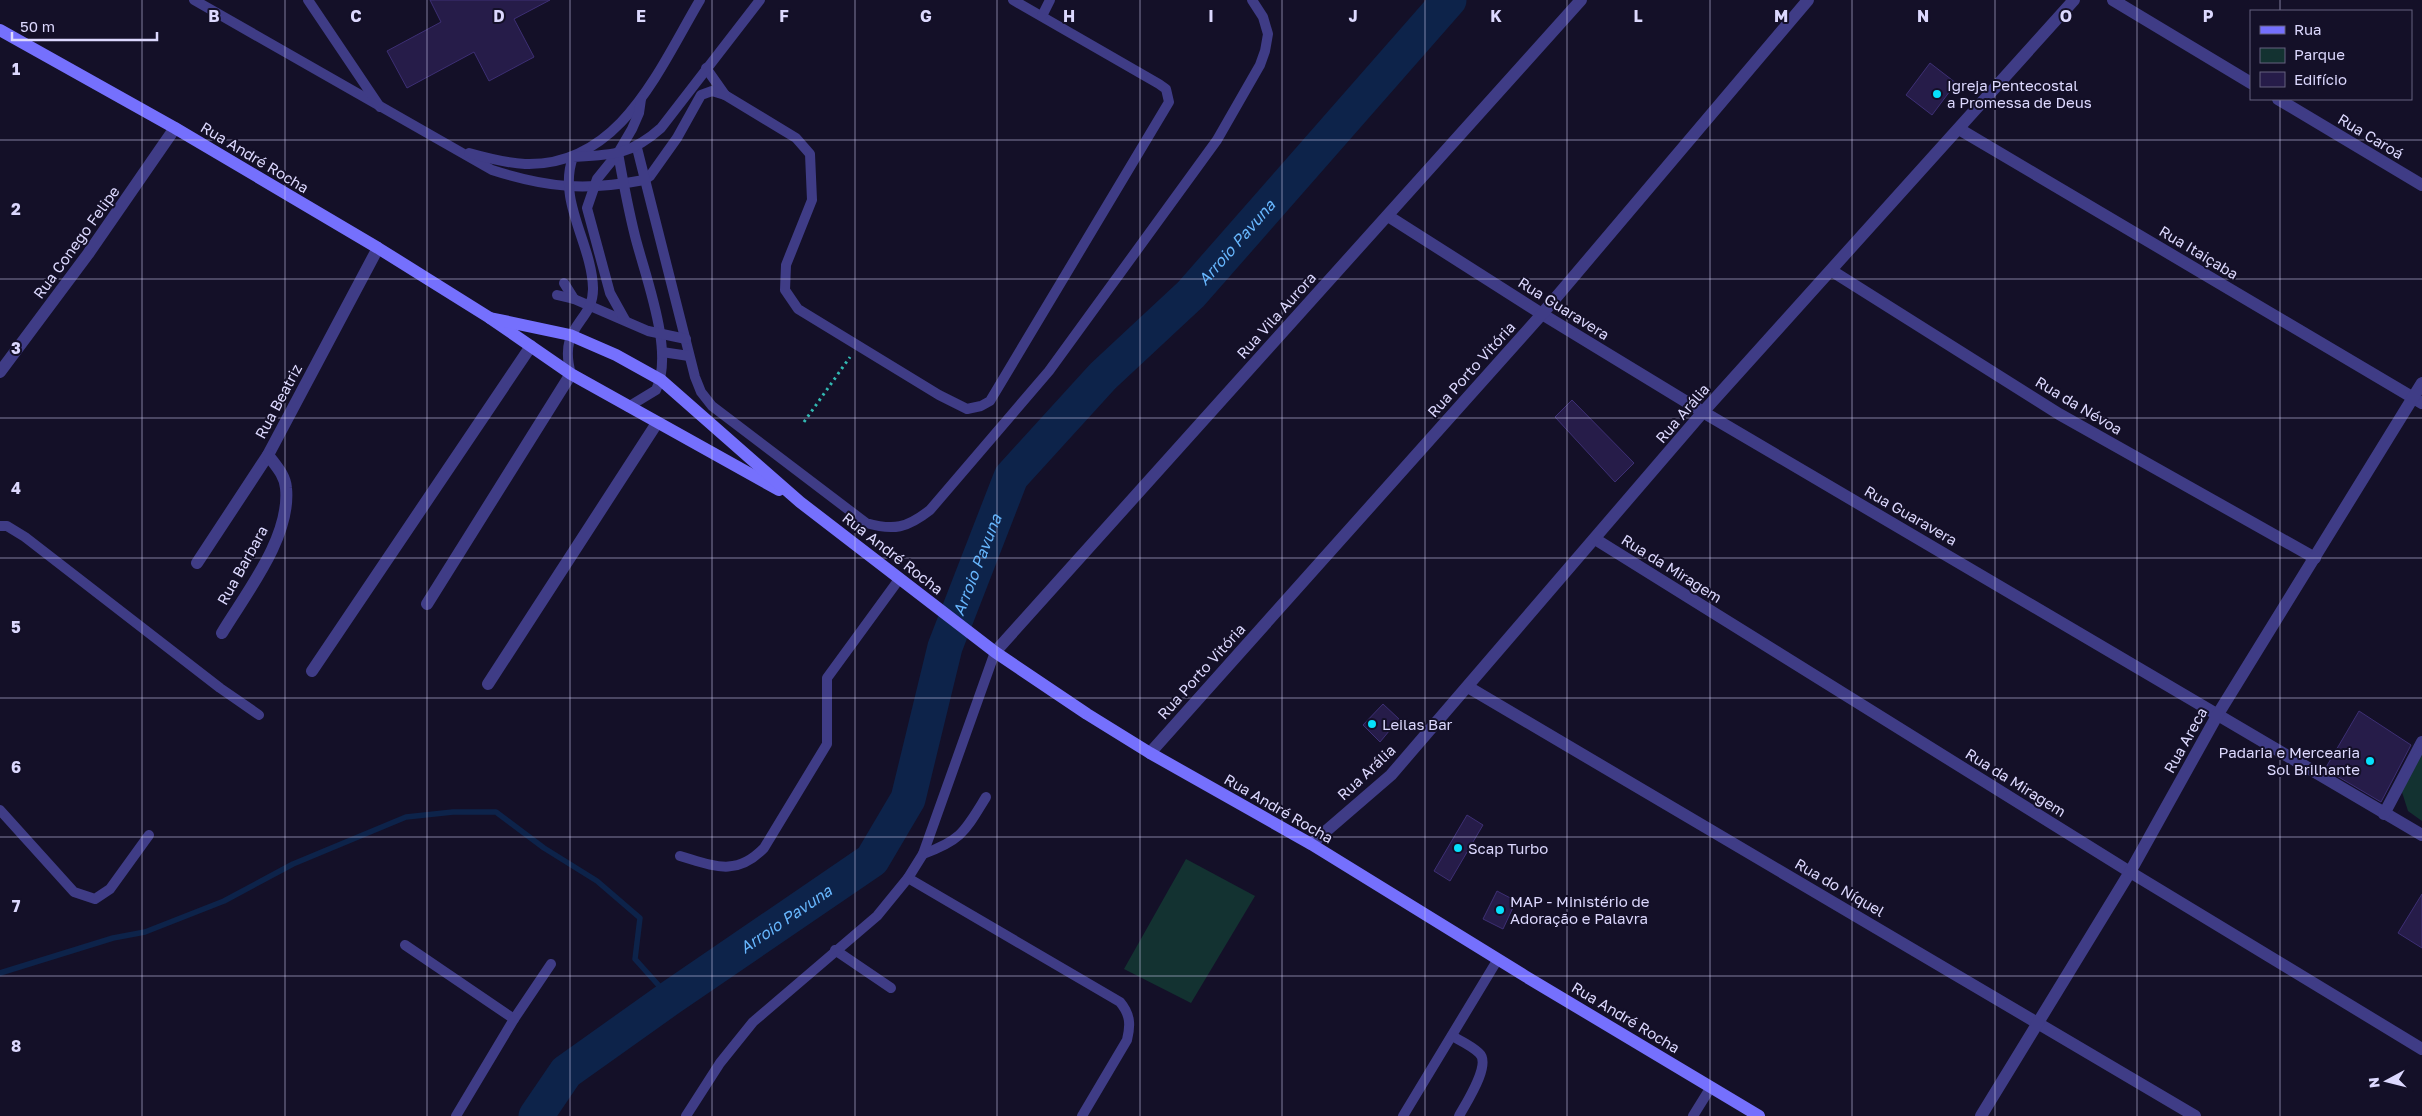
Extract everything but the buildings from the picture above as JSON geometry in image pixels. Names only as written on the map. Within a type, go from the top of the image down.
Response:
[{"type":"main road","name":"Rua André Rocha","points":[[0,30],[175,128],[378,248],[490,318],[571,374],[800,502]]},
{"type":"main road","name":"Rua André Rocha","points":[[490,318],[570,335],[616,356],[661,380],[800,502],[991,649],[1150,753],[1311,844],[1759,1116]]},
{"type":"street","name":"Rua Vila Aurora","points":[[991,649],[1388,216],[1581,0]]},
{"type":"street","name":"Rua Porto Vitória","points":[[1150,753],[1542,314],[1808,0]]},
{"type":"street","name":"Rua Arália","points":[[1311,844],[1391,775],[1703,412],[1832,271],[2074,0]]},
{"type":"street","points":[[2113,0],[2250,81]]},
{"type":"street","name":"Rua Caroá","points":[[2280,100],[2422,185]]},
{"type":"street","name":"Rua Conego Felipe","points":[[0,372],[88,254],[175,128]]},
{"type":"street","name":"Rua Itaiçaba","points":[[1959,129],[2417,400]]},
{"type":"street","name":"Rua Guaravera","points":[[1388,216],[1542,314],[1703,412],[2422,835]]},
{"type":"street","name":"Rua Beatriz","points":[[197,563],[268,456],[378,248]]},
{"type":"street","name":"Rua da Névoa","points":[[1832,271],[2059,414],[2315,558]]},
{"type":"street","points":[[312,671],[531,346]]},
{"type":"street","points":[[427,604],[571,374]]},
{"type":"street","name":"Rua Areca","points":[[1981,1116],[2130,872],[2218,714],[2315,558],[2417,400],[2422,383]]},
{"type":"street","points":[[488,684],[657,423]]},
{"type":"street","name":"Rua Barbara","points":[[222,633],[275,545],[283,519],[286,488],[282,474],[268,456]]},
{"type":"street","name":"Rua da Miragem","points":[[1595,539],[2130,872],[2422,1049]]},
{"type":"street","name":"Rua do Níquel","points":[[1468,687],[2195,1116]]},
{"type":"street","points":[[2384,814],[2422,742]]},
{"type":"lane","points":[[194,0],[381,109],[492,170],[533,182],[568,187],[594,187],[644,180],[650,176],[676,138],[701,95],[715,91],[724,95],[796,138],[810,154],[812,200],[786,265],[786,290],[798,309],[931,391],[967,409],[981,406],[990,401],[1166,110],[1169,96],[1166,89],[1013,0]]},
{"type":"lane","points":[[308,0],[381,109]]},
{"type":"lane","points":[[571,374],[566,357],[570,335],[588,307],[593,291],[591,270],[568,187],[568,168],[573,157],[606,138],[617,129],[641,99],[700,0]]},
{"type":"lane","points":[[456,150],[525,164],[618,153],[637,148],[661,128],[760,0]]},
{"type":"lane","points":[[1042,16],[1050,0]]},
{"type":"lane","points":[[637,148],[689,356],[701,392],[712,406],[866,523],[886,528],[900,527],[916,521],[930,510],[1049,371],[1217,140],[1260,65],[1265,51],[1268,34],[1263,17],[1252,0]]},
{"type":"lane","points":[[706,68],[724,95]]},
{"type":"lane","points":[[625,320],[610,293],[587,212],[594,187],[603,170],[618,153],[639,113],[641,99]]},
{"type":"lane","points":[[618,153],[623,184],[659,332],[662,352],[661,380],[650,395],[628,406]]},
{"type":"lane","points":[[564,283],[574,299]]},
{"type":"lane","points":[[557,295],[574,299],[588,307],[643,328],[686,340]]},
{"type":"lane","points":[[662,352],[689,356]]},
{"type":"lane","points":[[0,526],[7,526],[25,537],[220,688],[259,715]]},
{"type":"lane","points":[[680,856],[717,867],[733,867],[753,860],[764,848],[827,744],[829,734],[826,686],[831,670],[900,578]]},
{"type":"lane","points":[[686,1116],[720,1063],[753,1022],[876,916],[908,878],[923,854],[991,649]]},
{"type":"lane","points":[[923,854],[954,841],[963,833],[986,797]]},
{"type":"lane","points":[[0,810],[74,892],[86,898],[95,899],[110,889],[149,835]]},
{"type":"lane","points":[[908,878],[1120,1002],[1126,1009],[1130,1028],[1127,1040],[1082,1116]]},
{"type":"lane","points":[[405,945],[514,1019]]},
{"type":"lane","points":[[835,950],[891,988]]},
{"type":"lane","points":[[1403,1116],[1498,959]]},
{"type":"lane","points":[[456,1116],[514,1019],[551,964]]},
{"type":"lane","points":[[1452,1036],[1480,1053],[1484,1061],[1483,1070],[1459,1116]]},
{"type":"lane","points":[[1693,1116],[1711,1087]]},
{"type":"path","points":[[804,422],[857,346]]},
{"type":"green space","points":[[2422,750],[2422,821],[2408,811],[2401,789]]},
{"type":"green space","points":[[1186,859],[1255,896],[1191,1003],[1124,969]]},
{"type":"waterway","name":"Arroio Pavuna","points":[[536,1116],[566,1072],[670,998],[872,860],[908,799],[945,647],[1011,477],[1103,376],[1191,294],[1449,0]]},
{"type":"waterway","points":[[0,973],[113,938],[145,932],[224,901],[293,864],[406,817],[453,812],[496,812],[544,848],[597,881],[640,918],[635,959],[670,998]]},
{"type":"place","name":"Igreja Pentecostal a Promessa de Deus","points":[[1937,94]]},
{"type":"place","name":"Leilas Bar","points":[[1372,724]]},
{"type":"place","name":"Padaria e Mercearia Sol Brilhante","points":[[2370,761]]},
{"type":"place","name":"Scap Turbo","points":[[1458,848]]},
{"type":"place","name":"MAP - Ministério de Adoração e Palavra","points":[[1500,910]]}]
